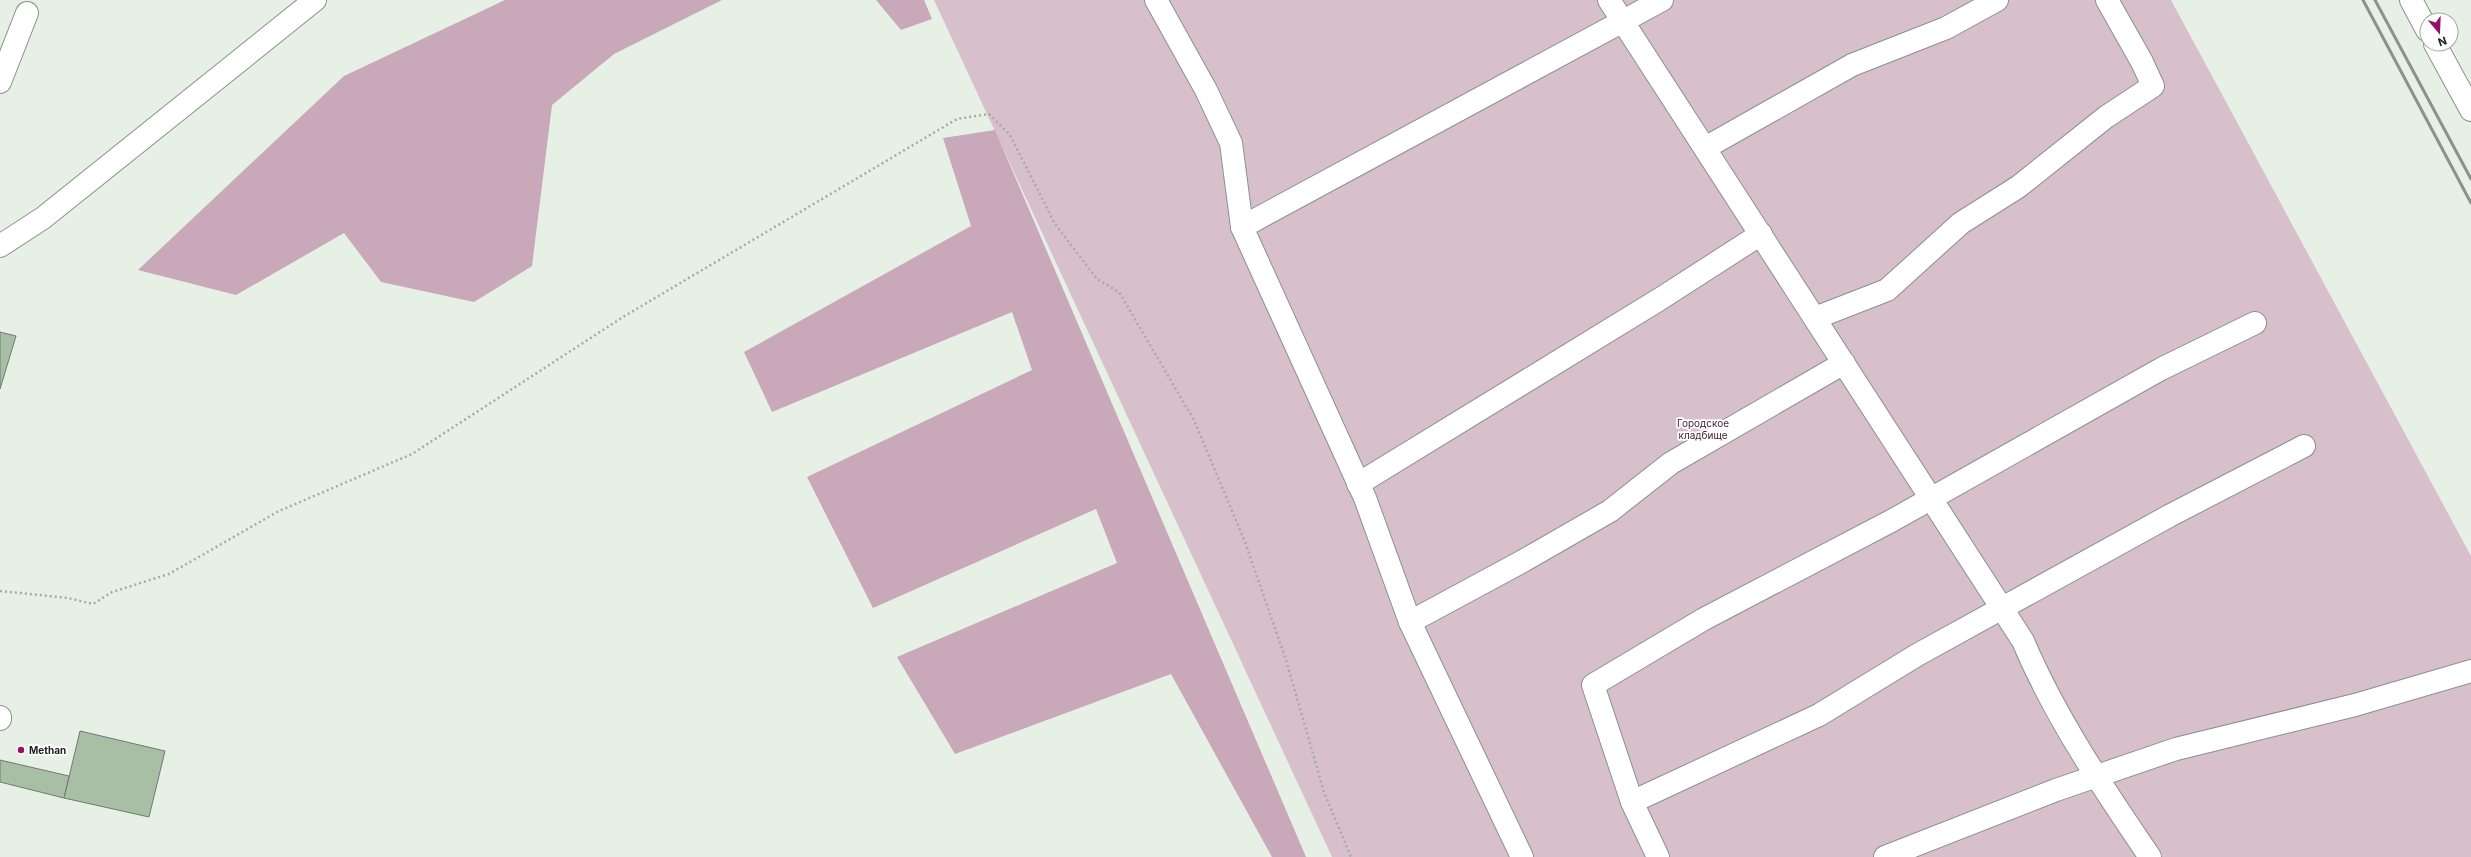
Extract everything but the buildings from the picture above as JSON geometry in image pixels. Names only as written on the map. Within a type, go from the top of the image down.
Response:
[{"type":"street","points":[[0,246],[43,218],[315,0]]},
{"type":"street","points":[[1156,0],[1206,90],[1231,143],[1242,227],[1358,484],[1410,622],[1522,857]]},
{"type":"street","points":[[1609,0],[2023,641],[2037,674],[2097,776],[2150,857]]},
{"type":"street","points":[[1242,227],[1662,0]]},
{"type":"street","points":[[1705,148],[1852,65],[1946,28],[1997,0]]},
{"type":"street","points":[[1815,318],[1887,290],[1961,223],[2018,187],[2106,117],[2153,86],[2142,62],[2107,0]]},
{"type":"street","points":[[2411,0],[2419,15]]},
{"type":"street","points":[[0,82],[26,13]]},
{"type":"street","points":[[2439,52],[2471,110]]},
{"type":"street","points":[[1358,484],[1660,299],[1761,234]]},
{"type":"street","points":[[1658,857],[1632,802],[1593,685],[1704,619],[1794,573],[2161,369],[2255,323]]},
{"type":"street","points":[[1410,622],[1523,561],[1610,511],[1671,463],[1844,363]]},
{"type":"street","points":[[1632,802],[1819,715],[1916,655],[2169,516],[2304,446]]},
{"type":"street","points":[[1885,857],[2097,776],[2176,749],[2354,705],[2471,671]]},
{"type":"path","points":[[0,591],[68,598],[93,604],[112,592],[169,574],[279,511],[412,454],[623,317],[792,216],[957,119],[989,114],[1010,135],[1055,224],[1097,279],[1119,292],[1194,420],[1245,542],[1286,660],[1324,792],[1352,857]]},
{"type":"green space","name":"Городское кладбище","points":[[934,0],[2171,0],[2471,556],[2471,857],[1332,857]]},
{"type":"shaded area","points":[[505,0],[722,0],[614,54],[552,105],[532,266],[474,302],[381,282],[344,233],[236,295],[138,270],[344,76]]},
{"type":"shaded area","points":[[876,0],[924,0],[932,19],[901,30]]},
{"type":"shaded area","points":[[995,130],[1306,857],[1272,857],[1171,674],[955,754],[897,657],[1117,563],[1096,509],[873,608],[807,477],[1032,370],[1012,312],[772,412],[744,352],[971,226],[943,138]]},
{"type":"railway","points":[[2363,0],[2471,203]]},
{"type":"railway","points":[[2375,0],[2471,179]]},
{"type":"place","name":"Methan","points":[[21,750]]}]
